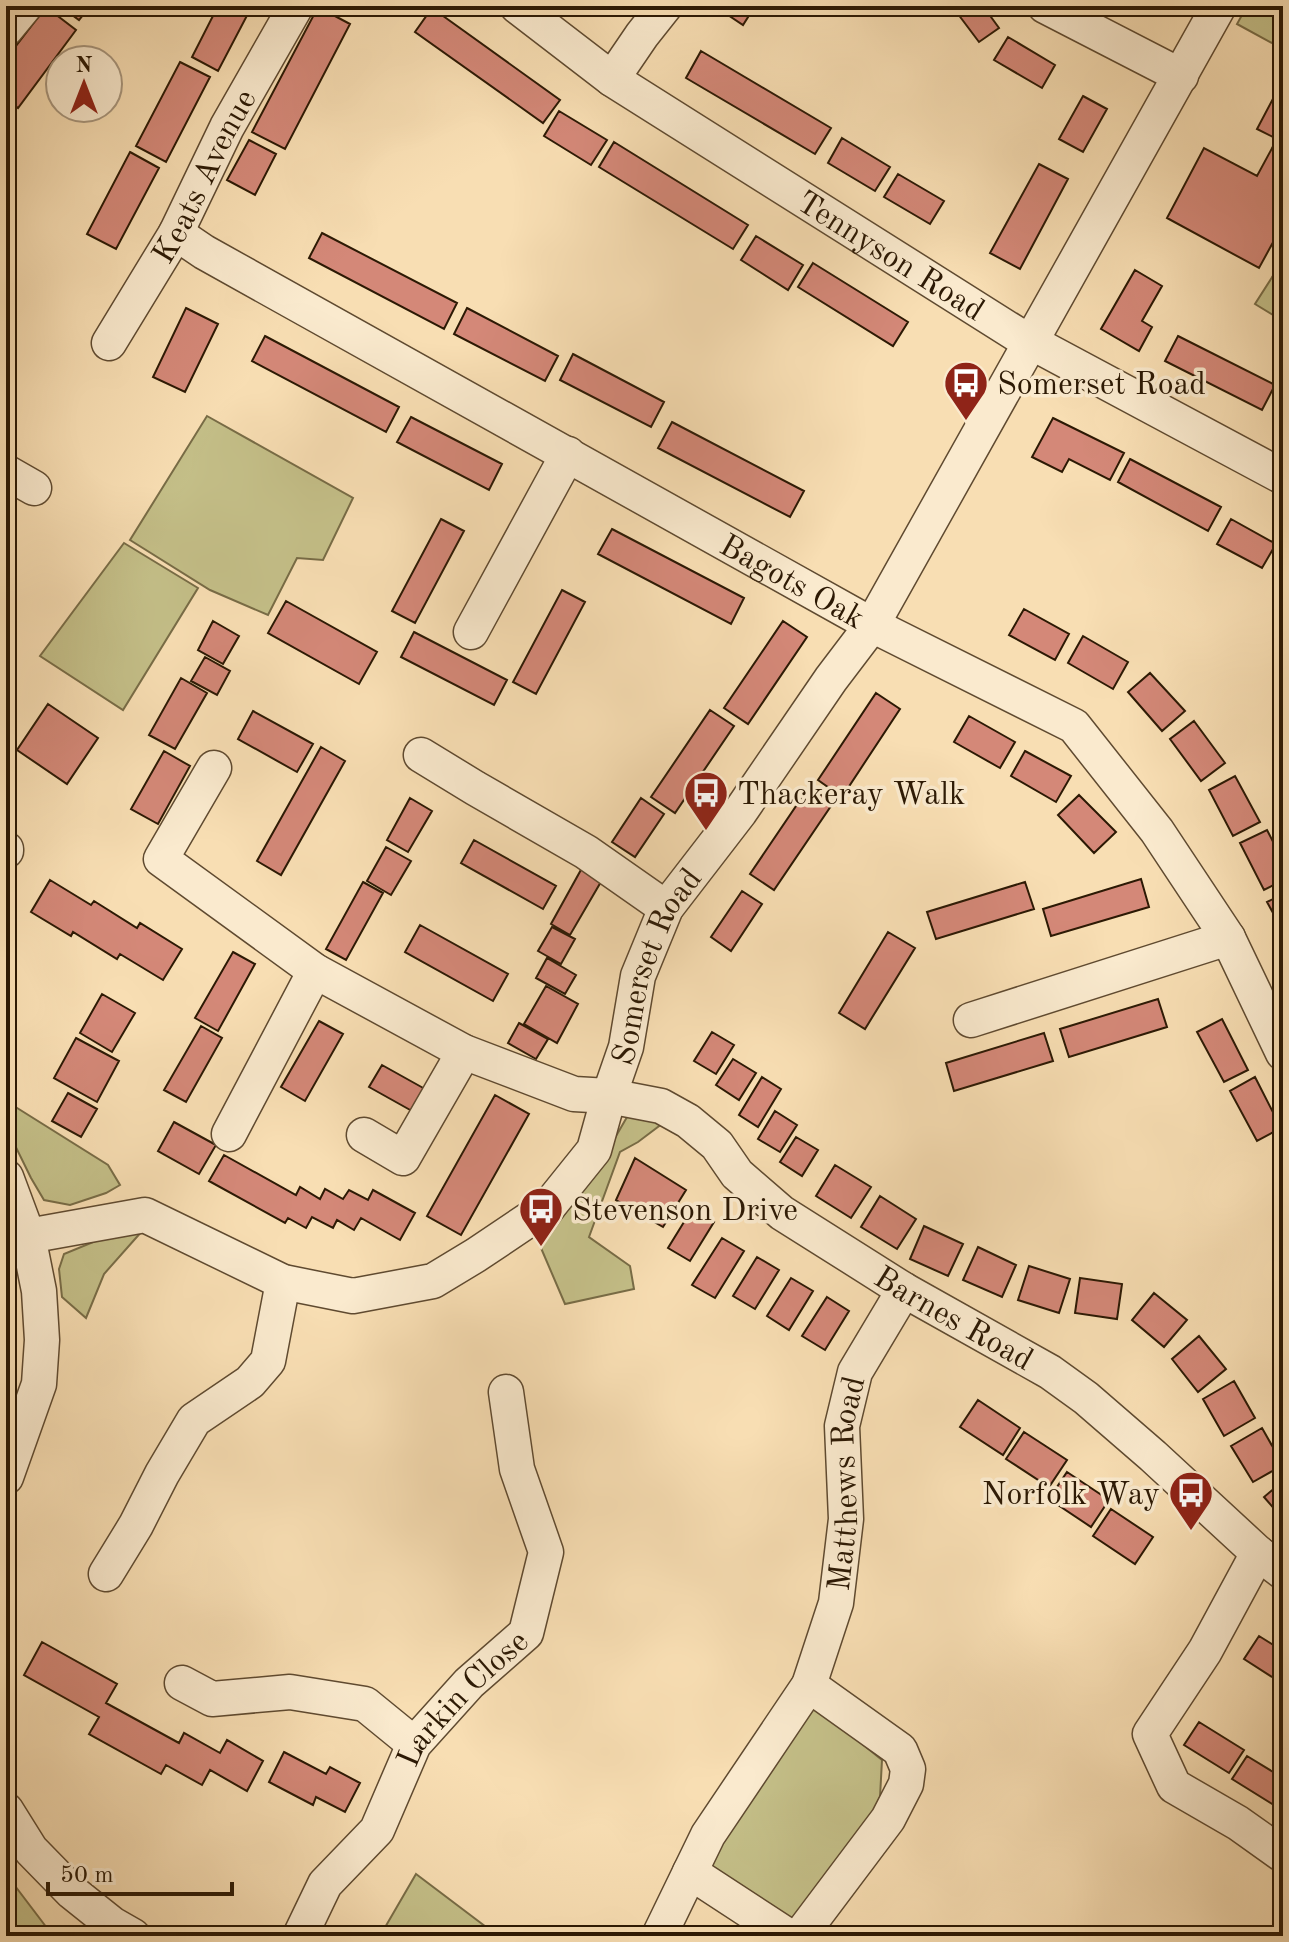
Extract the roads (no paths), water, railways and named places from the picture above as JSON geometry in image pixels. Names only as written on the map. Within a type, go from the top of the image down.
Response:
[{"type":"street","points":[[6,29],[25,6]]},
{"type":"street","name":"Keats Avenue","points":[[109,343],[176,233],[227,127],[296,6]]},
{"type":"street","name":"Tennyson Road","points":[[517,6],[612,79],[1030,342],[1283,477]]},
{"type":"street","points":[[612,79],[665,6]]},
{"type":"street","points":[[1045,6],[1181,76]]},
{"type":"street","name":"Somerset Road","points":[[28,1236],[145,1215],[283,1282],[353,1296],[433,1281],[549,1206],[594,1150],[626,1047],[638,976],[666,908],[740,812],[872,625],[1219,6]]},
{"type":"street","name":"Bagots Oak","points":[[176,233],[204,252],[872,625],[1074,726],[1157,831],[1228,938],[1283,1053]]},
{"type":"street","points":[[471,632],[568,454]]},
{"type":"street","points":[[421,755],[586,852],[666,908]]},
{"type":"street","points":[[214,768],[161,859],[315,971],[464,1052],[574,1094],[609,1096]]},
{"type":"street","points":[[971,1020],[1228,938]]},
{"type":"street","points":[[229,1134],[315,971]]},
{"type":"street","points":[[364,1135],[403,1158],[464,1052]]},
{"type":"street","name":"Barnes Road","points":[[609,1096],[661,1106],[688,1121],[717,1145],[737,1174],[782,1213],[904,1290],[1050,1372],[1086,1398],[1153,1456],[1270,1563]]},
{"type":"street","points":[[6,1177],[28,1236],[39,1291],[42,1340],[39,1384],[6,1477]]},
{"type":"street","points":[[106,1574],[194,1420],[250,1382],[268,1361],[283,1282]]},
{"type":"street","name":"Matthews Road","points":[[659,1936],[708,1835],[809,1685],[836,1603],[846,1519],[842,1426],[855,1372],[904,1290]]},
{"type":"street","name":"Larkin Close","points":[[300,1936],[325,1884],[377,1830],[414,1744],[469,1683],[526,1633],[546,1552],[517,1469],[506,1392]]},
{"type":"street","points":[[1270,1563],[1205,1651],[1150,1734],[1174,1786],[1238,1823],[1283,1855]]},
{"type":"street","points":[[182,1683],[212,1699],[290,1692],[365,1704],[414,1744]]},
{"type":"street","points":[[800,1936],[888,1819],[906,1784],[908,1769],[900,1750],[809,1685]]},
{"type":"street","points":[[6,1810],[31,1850],[72,1892],[112,1924],[133,1936]]},
{"type":"street","points":[[690,1872],[788,1936]]},
{"type":"place","name":"Somerset Road","points":[[966,422]]},
{"type":"place","name":"Thackeray Walk","points":[[706,832]]},
{"type":"place","name":"Stevenson Drive","points":[[541,1248]]},
{"type":"place","name":"Norfolk Way","points":[[1191,1532]]}]
